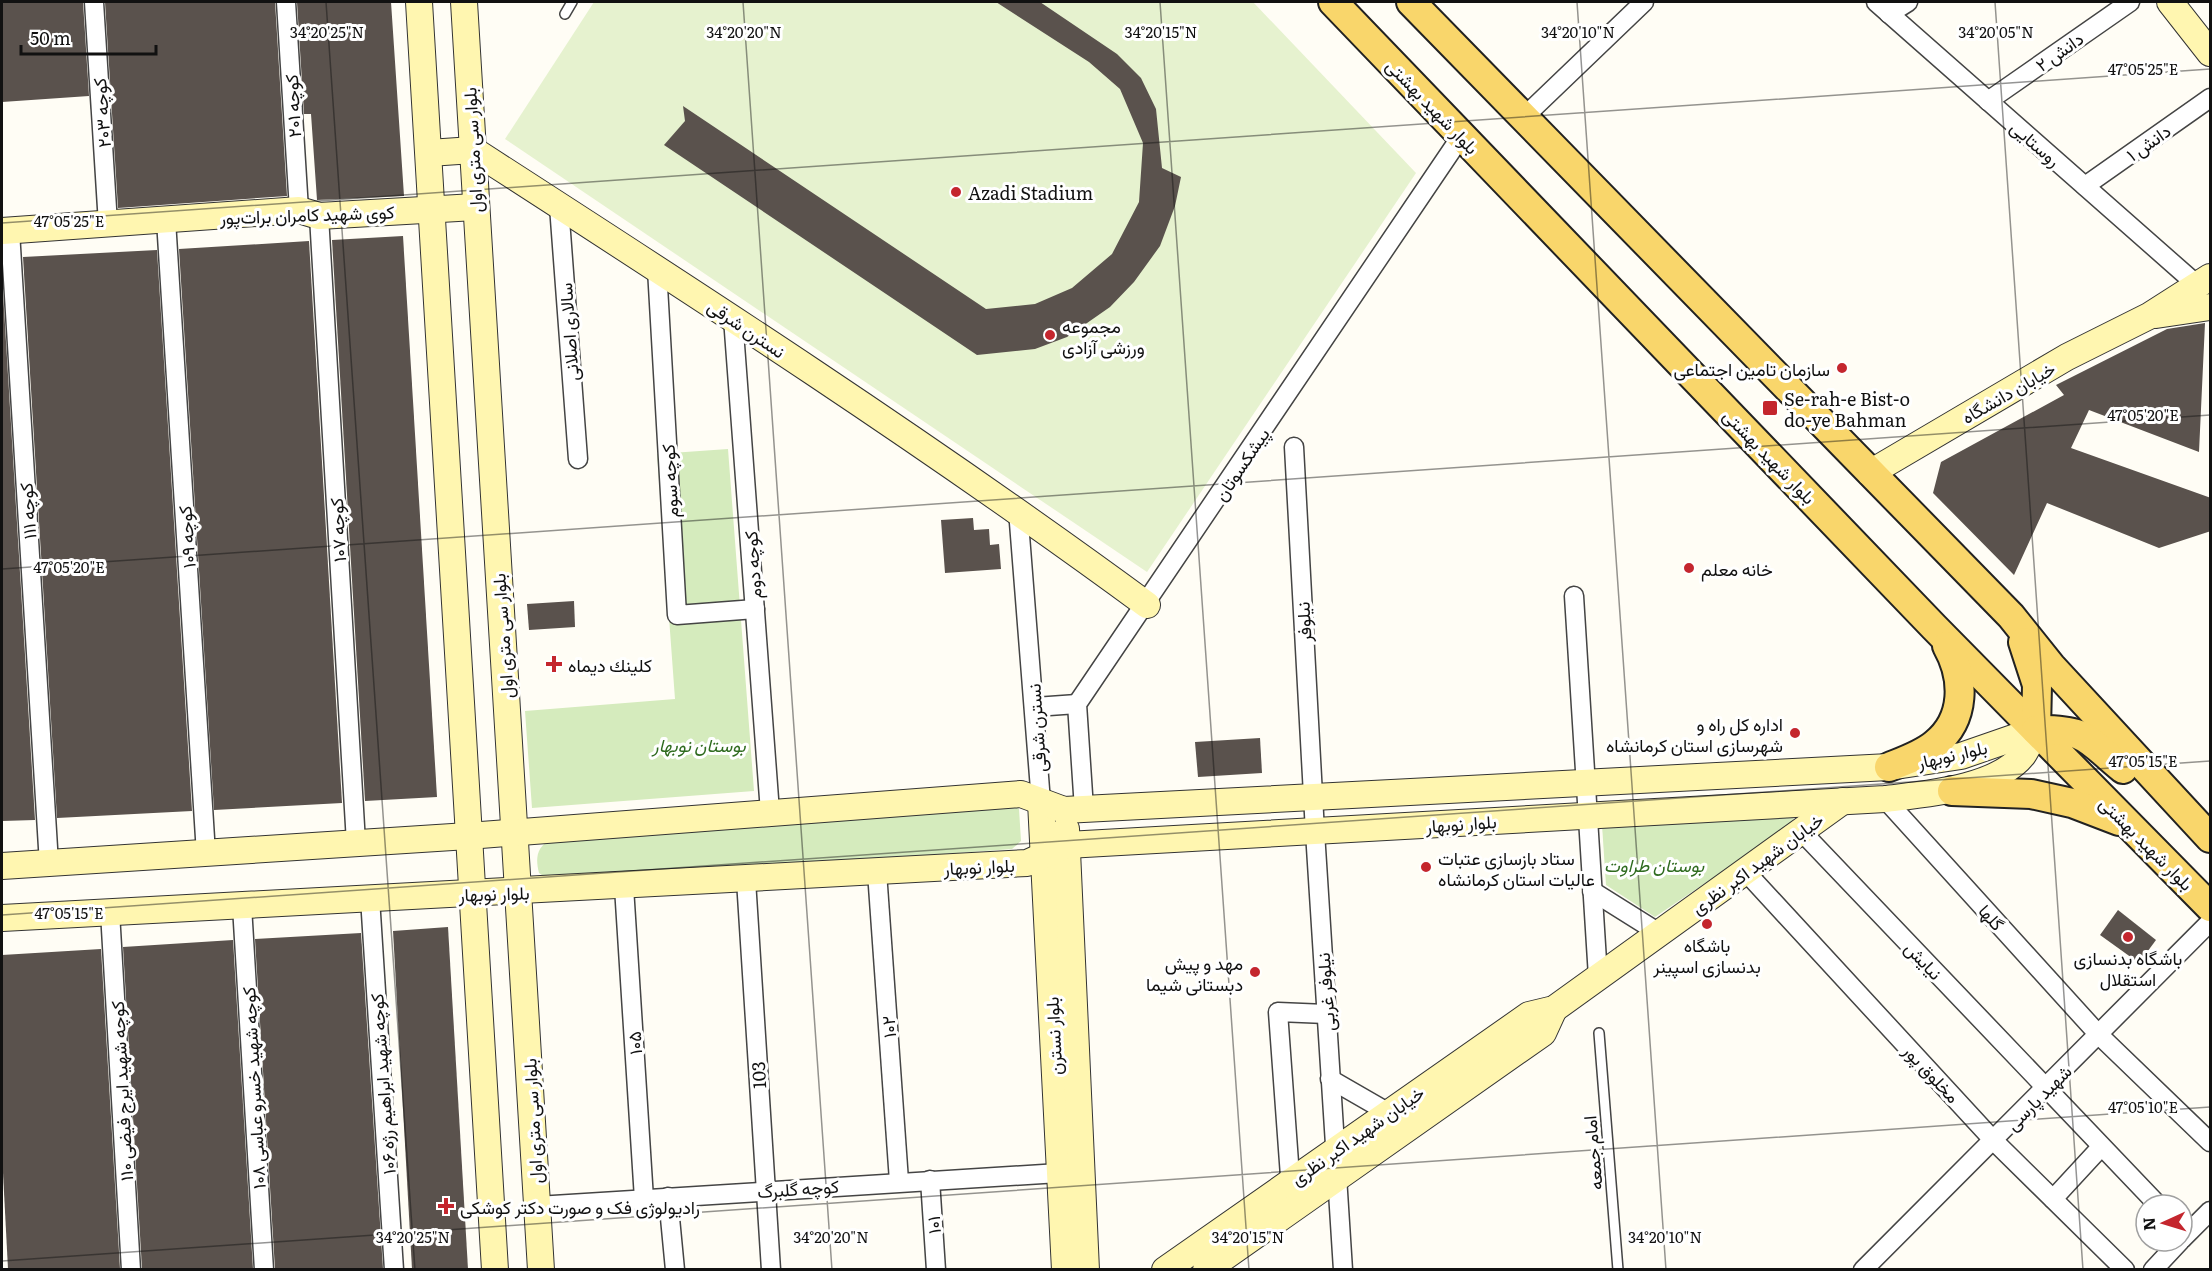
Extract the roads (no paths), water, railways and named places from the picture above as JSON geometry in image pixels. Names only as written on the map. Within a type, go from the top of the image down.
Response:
[{"type":"main road","points":[[419,2],[495,1269]]},
{"type":"main road","name":"بلوار سی متری اول","points":[[464,2],[541,1269]]},
{"type":"main road","name":"بلوار شهید بهشتی","points":[[1333,2],[1934,627],[2211,907]]},
{"type":"main road","points":[[1411,2],[2011,616],[2051,666],[2169,796],[2211,838]]},
{"type":"main road","points":[[2170,2],[2206,38]]},
{"type":"main road","points":[[429,153],[473,150]]},
{"type":"main road","name":"نسترن شرقی","points":[[473,150],[733,318],[1018,510],[1147,604]]},
{"type":"main road","name":"کوی شهید کامران برات‌پور","points":[[6,231],[166,220],[475,207]]},
{"type":"main road","points":[[2149,316],[2203,280]]},
{"type":"main road","points":[[2149,316],[2211,306]]},
{"type":"main road","name":"خیابان دانشگاه","points":[[1870,473],[2067,357],[2149,316]]},
{"type":"main road","name":"بلوار نوبهار","points":[[2,918],[370,897],[624,887],[1027,863],[1056,850],[1587,815],[1885,799],[1952,791],[2016,762],[2025,752],[2036,730],[2035,674],[2011,616]]},
{"type":"main road","points":[[1889,767],[1935,744],[1950,727],[1955,716],[1960,691],[1959,672],[1948,647],[1934,627]]},
{"type":"main road","name":"بلوار نوبهار","points":[[2,866],[468,836],[1021,794],[1063,807],[1313,797],[1889,767],[1961,756],[2036,730],[2071,732],[2084,736],[2141,782],[2169,796]]},
{"type":"main road","points":[[1952,791],[2017,792],[2046,796],[2127,824]]},
{"type":"main road","name":"خیابان شهید اکبر نظری","points":[[1165,1269],[1529,1015],[1554,1009],[1844,801]]},
{"type":"main road","name":"بلوار نسترن","points":[[1063,807],[1056,850],[1059,1173],[1065,1269]]},
{"type":"main road","name":"بلوار نسترن","points":[[1056,850],[1086,1269]]},
{"type":"main road","name":"خیابان شهید اکبر نظری","points":[[1206,1269],[1543,1033],[1554,1009]]},
{"type":"street","name":"کوچه ۲۰۳","points":[[94,2],[108,224]]},
{"type":"street","name":"کوچه ۲۰۱","points":[[286,2],[309,213]]},
{"type":"street","points":[[1523,118],[1644,2]]},
{"type":"street","name":"روستایی","points":[[1876,2],[2085,186],[2203,280]]},
{"type":"street","points":[[1889,14],[1908,2]]},
{"type":"street","name":"دانش ۲","points":[[1988,101],[2130,2]]},
{"type":"street","name":"دانش ۱","points":[[2085,186],[2211,98]]},
{"type":"street","name":"پیشکسوتان","points":[[1077,704],[1147,604],[1462,135]]},
{"type":"street","name":"سالاری اصلانی","points":[[559,206],[578,459]]},
{"type":"street","name":"کوچه ۱۰۷","points":[[309,213],[356,843]]},
{"type":"street","name":"کوچه ۱۰۹","points":[[166,220],[206,854]]},
{"type":"street","name":"کوچه ۱۱۱","points":[[6,231],[49,864]]},
{"type":"street","name":"کوچه سوم","points":[[657,268],[677,615],[755,609]]},
{"type":"street","name":"کوچه دوم","points":[[733,318],[770,812]]},
{"type":"street","name":"نیلوفر","points":[[1294,447],[1315,832]]},
{"type":"street","name":"نسترن شرقی","points":[[1018,510],[1035,707],[1063,807]]},
{"type":"street","points":[[1574,596],[1598,977]]},
{"type":"street","points":[[1035,707],[1077,704],[1063,807]]},
{"type":"street","name":"گلها","points":[[1885,799],[2099,1035],[2211,1142]]},
{"type":"street","name":"نیایش","points":[[1801,831],[2146,1193]]},
{"type":"street","name":"نیلوفر غربی","points":[[1315,832],[1343,1269]]},
{"type":"street","name":"مخلوق پور","points":[[1745,871],[1994,1141],[2125,1269]]},
{"type":"street","name":"۱۰۲","points":[[877,872],[899,1181]]},
{"type":"street","name":"103","points":[[746,880],[771,1269]]},
{"type":"street","name":"۱۰۵","points":[[624,887],[644,1199]]},
{"type":"street","points":[[1592,891],[1659,933]]},
{"type":"street","name":"کوچه شهید ابراهیم رژه ۱۰۶","points":[[370,897],[394,1269]]},
{"type":"street","name":"کوچه شهید خسرو عباسی ۱۰۸","points":[[242,906],[264,1269]]},
{"type":"street","name":"کوچه شهید ایرج فیضی ۱۱۰","points":[[110,912],[131,1269]]},
{"type":"street","name":"شهید پارسی","points":[[1863,1269],[1994,1141],[2211,922]]},
{"type":"street","points":[[1294,1208],[1290,1182],[1278,1012],[1326,1014]]},
{"type":"street","points":[[1330,1079],[1411,1125]]},
{"type":"street","points":[[2053,1199],[2101,1146]]},
{"type":"street","name":"کوچه گلبرگ","points":[[537,1206],[899,1181],[1059,1173]]},
{"type":"street","name":"۱۰۱","points":[[930,1180],[936,1269]]},
{"type":"street","points":[[668,1197],[675,1269]]},
{"type":"street","points":[[2194,1226],[2211,1211]]},
{"type":"street","points":[[2153,1269],[2168,1253]]},
{"type":"lane","points":[[565,14],[572,2]]},
{"type":"lane","name":"امام جمعه","points":[[1599,1033],[1618,1269]]},
{"type":"place","name":"Azadi Stadium","points":[[956,192]]},
{"type":"place","name":"مجموعه ورزشی آزادی","points":[[1050,335]]},
{"type":"place","name":"سازمان تامین اجتماعی","points":[[1842,368]]},
{"type":"place","name":"Se-rah-e Bist-o do-ye Bahman","points":[[1770,408]]},
{"type":"place","name":"خانه معلم","points":[[1689,568]]},
{"type":"place","name":"كلينك ديماه","points":[[554,664]]},
{"type":"place","name":"اداره کل راه و شهرسازی استان کرمانشاه","points":[[1795,733]]},
{"type":"place","name":"ستاد بازسازی عتبات عالیات استان کرمانشاه","points":[[1426,867]]},
{"type":"place","name":"باشگاه بدنسازی اسپینر","points":[[1707,924]]},
{"type":"place","name":"باشگاه بدنسازی استقلال","points":[[2128,937]]},
{"type":"place","name":"مهد و پیش دبستانی شیما","points":[[1255,972]]},
{"type":"place","name":"رادیولوژی فک و صورت دکتر کوشکی","points":[[446,1206]]},
{"type":"park label","name":"بوستان نوبهار","points":[[699,744]]},
{"type":"park label","name":"بوستان طراوت","points":[[1654,864]]}]
